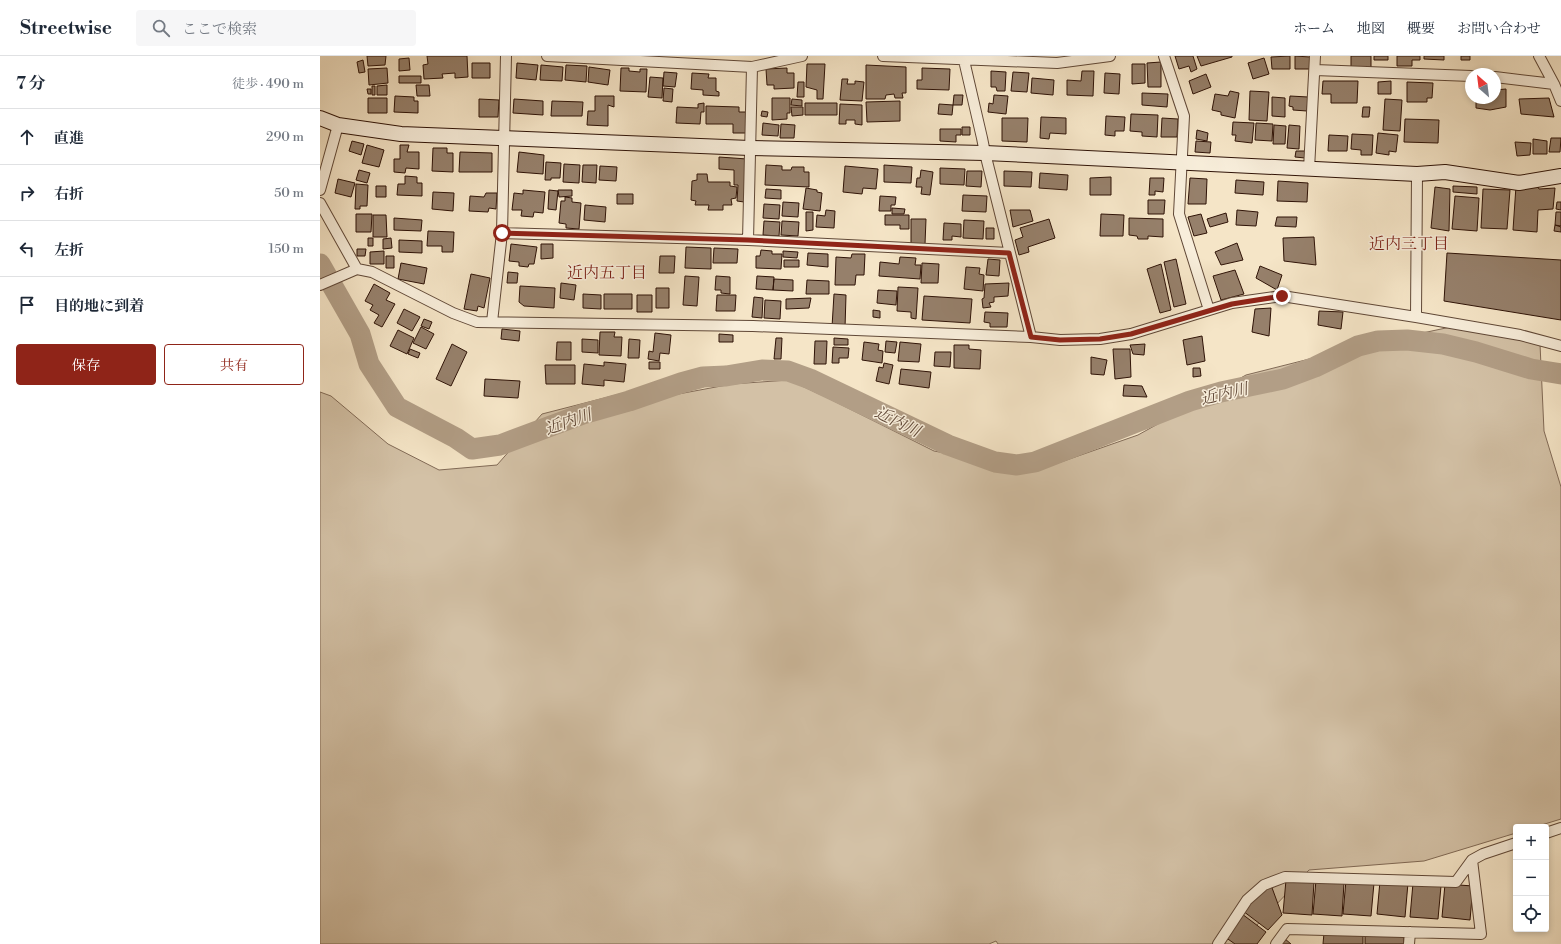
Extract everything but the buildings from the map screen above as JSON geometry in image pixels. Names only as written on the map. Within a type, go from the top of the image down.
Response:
[{"type":"street","points":[[492,322],[502,233],[506,56]]},
{"type":"street","points":[[546,56],[752,67],[802,56]]},
{"type":"street","points":[[883,56],[963,58],[1057,63],[1110,56]]},
{"type":"street","points":[[1164,56],[1184,116],[1179,214],[1209,310]]},
{"type":"street","points":[[1309,169],[1315,56]]},
{"type":"street","points":[[1539,56],[1561,101]]},
{"type":"street","points":[[963,58],[982,138],[984,153],[1031,337]]},
{"type":"street","points":[[748,240],[752,67]]},
{"type":"street","points":[[1315,70],[1465,76]]},
{"type":"street","points":[[1501,78],[1554,84]]},
{"type":"street","points":[[320,118],[338,125],[401,134],[750,148],[984,153],[1417,174],[1445,172],[1518,183],[1561,176]]},
{"type":"street","points":[[320,190],[338,125]]},
{"type":"street","points":[[1416,317],[1417,174]]},
{"type":"street","points":[[320,203],[357,269]]},
{"type":"street","points":[[502,233],[748,240],[1009,253]]},
{"type":"street","points":[[320,285],[357,269],[372,272],[453,313],[477,322],[753,326],[1031,337],[1060,340],[1100,339],[1131,334],[1232,304],[1282,296],[1520,335],[1561,346]]},
{"type":"street","points":[[1549,832],[1561,828]]},
{"type":"street","points":[[1218,944],[1247,900],[1264,885],[1285,877],[1456,882],[1472,860],[1484,854],[1513,844]]},
{"type":"street","points":[[1276,944],[1287,929],[1481,934],[1472,860]]},
{"type":"street","points":[[1409,944],[1410,932]]},
{"type":"shaded area","points":[[1460,325],[1540,344],[1544,431],[1561,487],[1561,819],[1545,824],[1513,824],[1513,834],[1424,861],[1309,870],[1239,944],[998,944],[996,941],[989,944],[320,944],[320,392],[331,396],[388,444],[439,470],[497,465],[542,414],[620,394],[673,395],[732,384],[789,380],[934,451],[1038,470],[1138,435],[1246,375],[1361,346]]},
{"type":"waterway","name":"近内川","points":[[320,264],[360,334],[369,364],[397,407],[456,438],[472,449],[500,445],[583,414],[703,377],[726,376],[762,370],[788,371],[810,379],[948,445],[995,462],[1017,465],[1035,462],[1190,401],[1221,392],[1283,379],[1315,367],[1358,346],[1378,341],[1407,340],[1443,344],[1476,352],[1531,369],[1561,374]]},
{"type":"district","name":"近内三丁目","points":[[1409,243]]},
{"type":"district","name":"近内五丁目","points":[[607,272]]},
{"type":"route","points":[[502,233],[748,240],[1009,253],[1031,337],[1060,340],[1100,339],[1131,334],[1232,304],[1282,296]]}]
